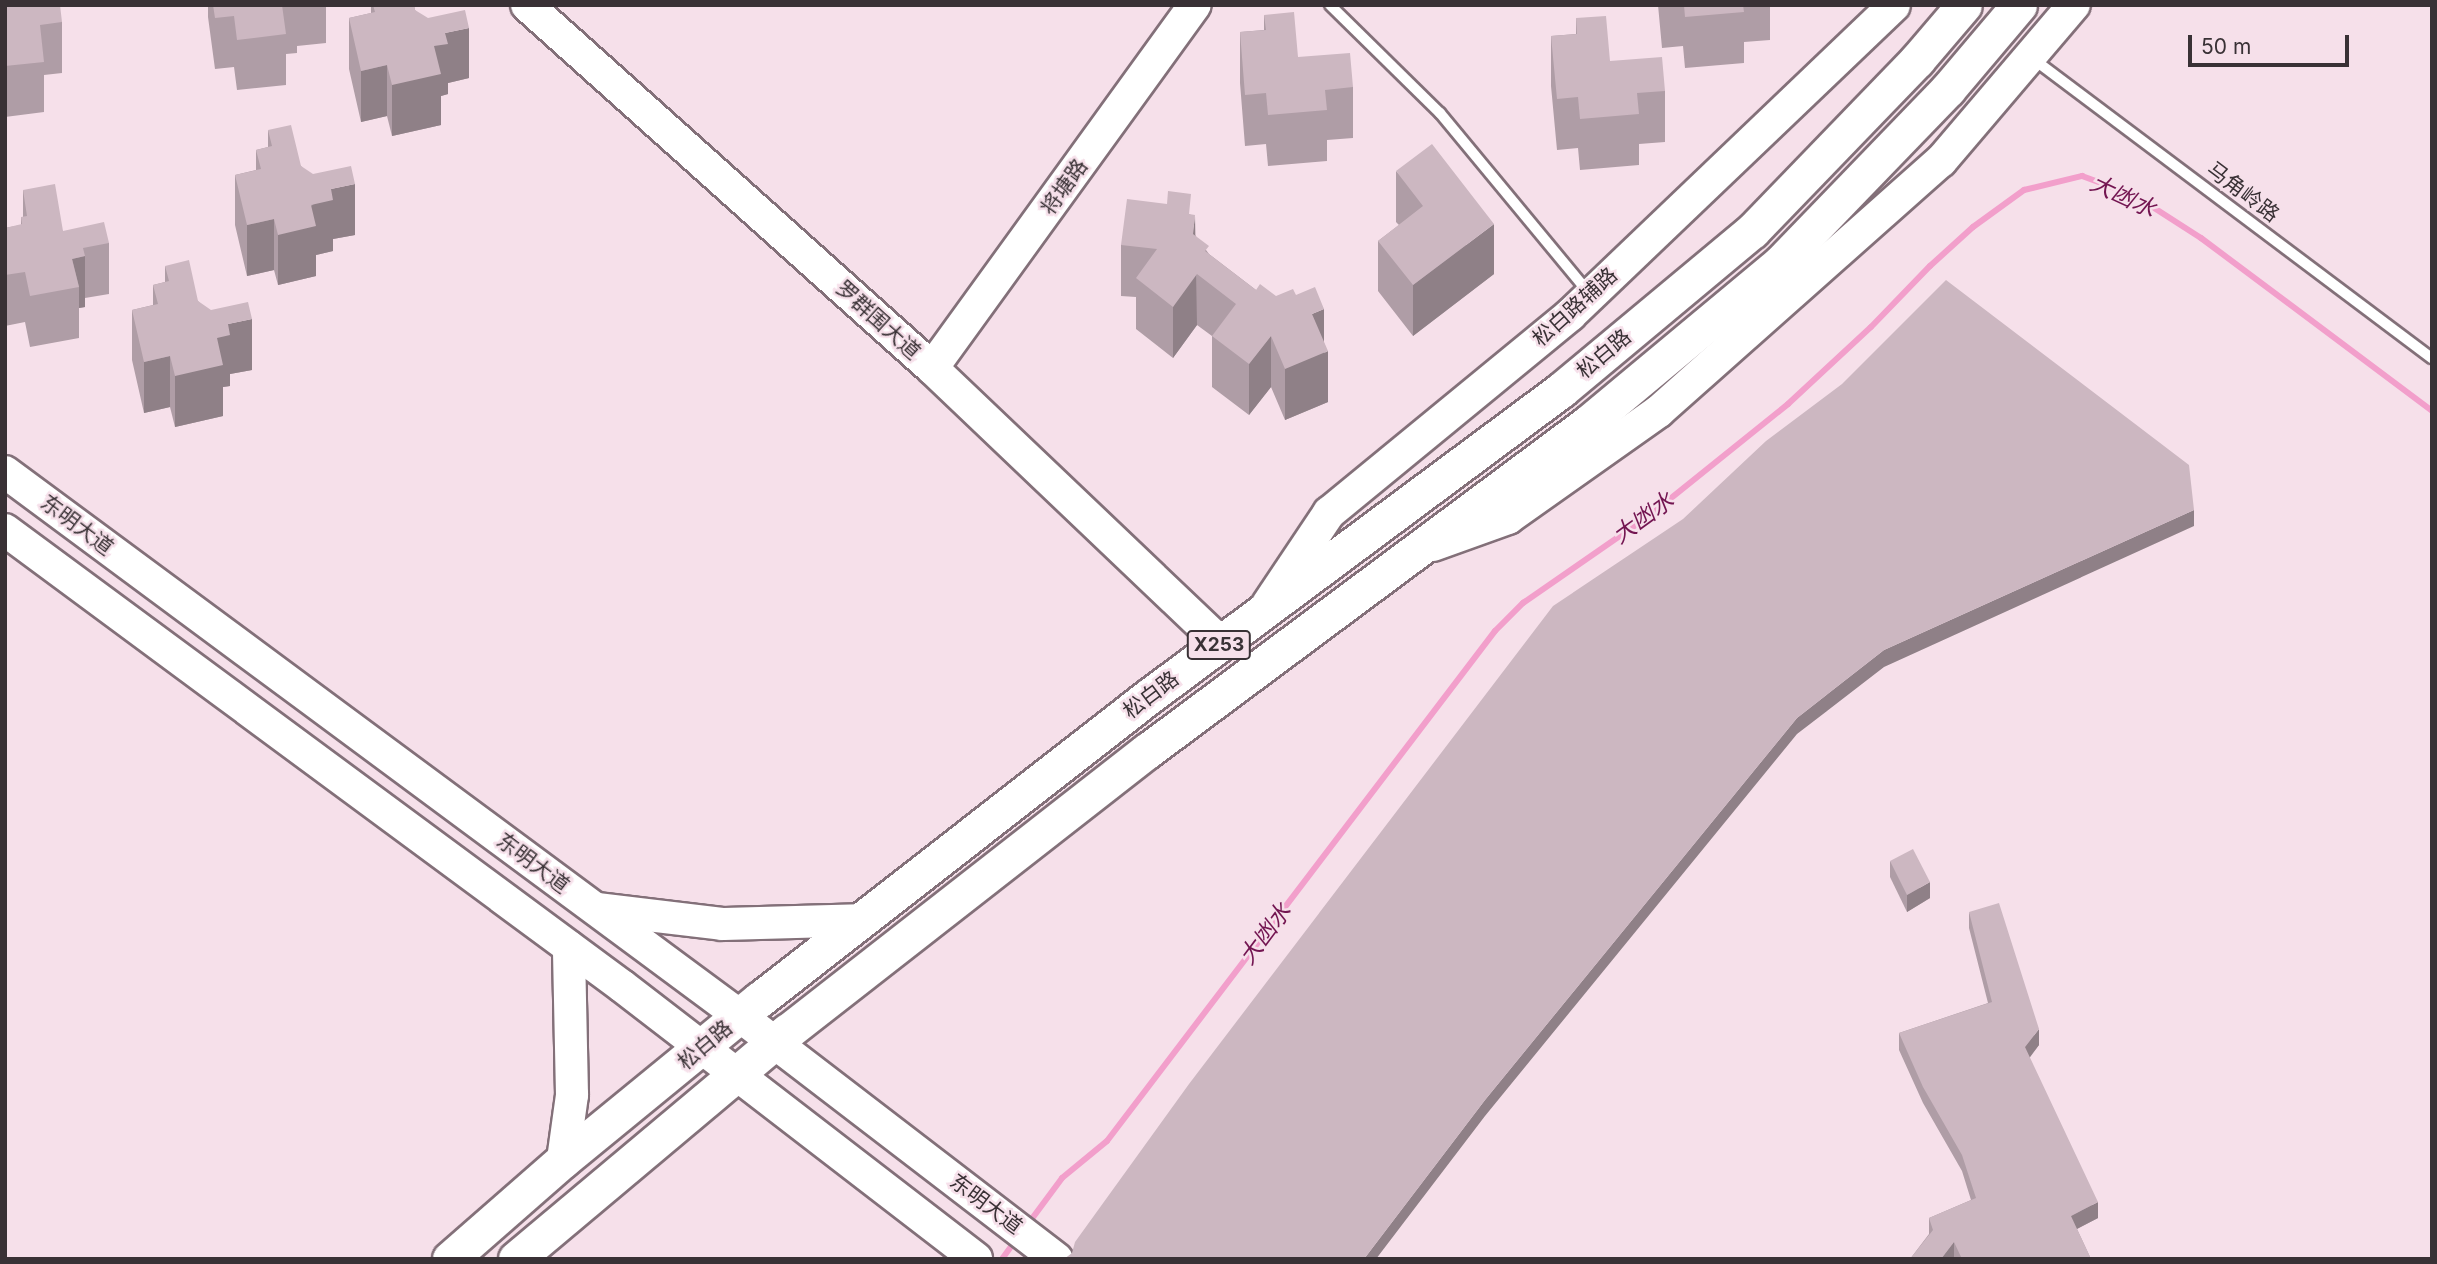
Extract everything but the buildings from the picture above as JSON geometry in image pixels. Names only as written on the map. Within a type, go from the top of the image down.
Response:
[{"type":"main road","name":"罗群围大道","points":[[527,5],[932,368],[1221,643]]},
{"type":"main road","name":"将塘路","points":[[932,368],[1195,5]]},
{"type":"main road","name":"松白路辅路","points":[[1263,611],[1329,513],[1591,296],[1894,5]]},
{"type":"main road","name":"松白路","points":[[450,1259],[563,1160],[861,920],[1263,611],[1561,390],[1752,231],[1917,60],[1964,5]]},
{"type":"main road","name":"松白路","points":[[516,1259],[774,1042],[1156,744],[1588,424],[1781,262],[1948,89],[2019,5]]},
{"type":"main road","points":[[1415,551],[1508,518],[1659,411],[1941,161],[2032,58],[2074,5]]},
{"type":"main road","name":"东明大道","points":[[5,472],[740,1016],[1057,1259]]},
{"type":"main road","points":[[5,530],[569,947],[976,1259]]},
{"type":"main road","points":[[596,909],[722,924],[861,920]]},
{"type":"main road","points":[[563,1160],[572,1094],[569,947]]},
{"type":"lane","points":[[1330,5],[1440,113],[1591,296]]},
{"type":"lane","name":"马角岭路","points":[[2032,58],[2432,358]]},
{"type":"waterway","name":"大凼水","points":[[1028,1224],[1062,1178],[1107,1141],[1495,631],[1523,603],[1650,515],[1788,404],[1973,227],[2024,190],[2082,176],[2134,195],[2201,238],[2432,411]]},
{"type":"waterway","name":"大凼水","points":[[1002,1259],[1017,1238]]}]
